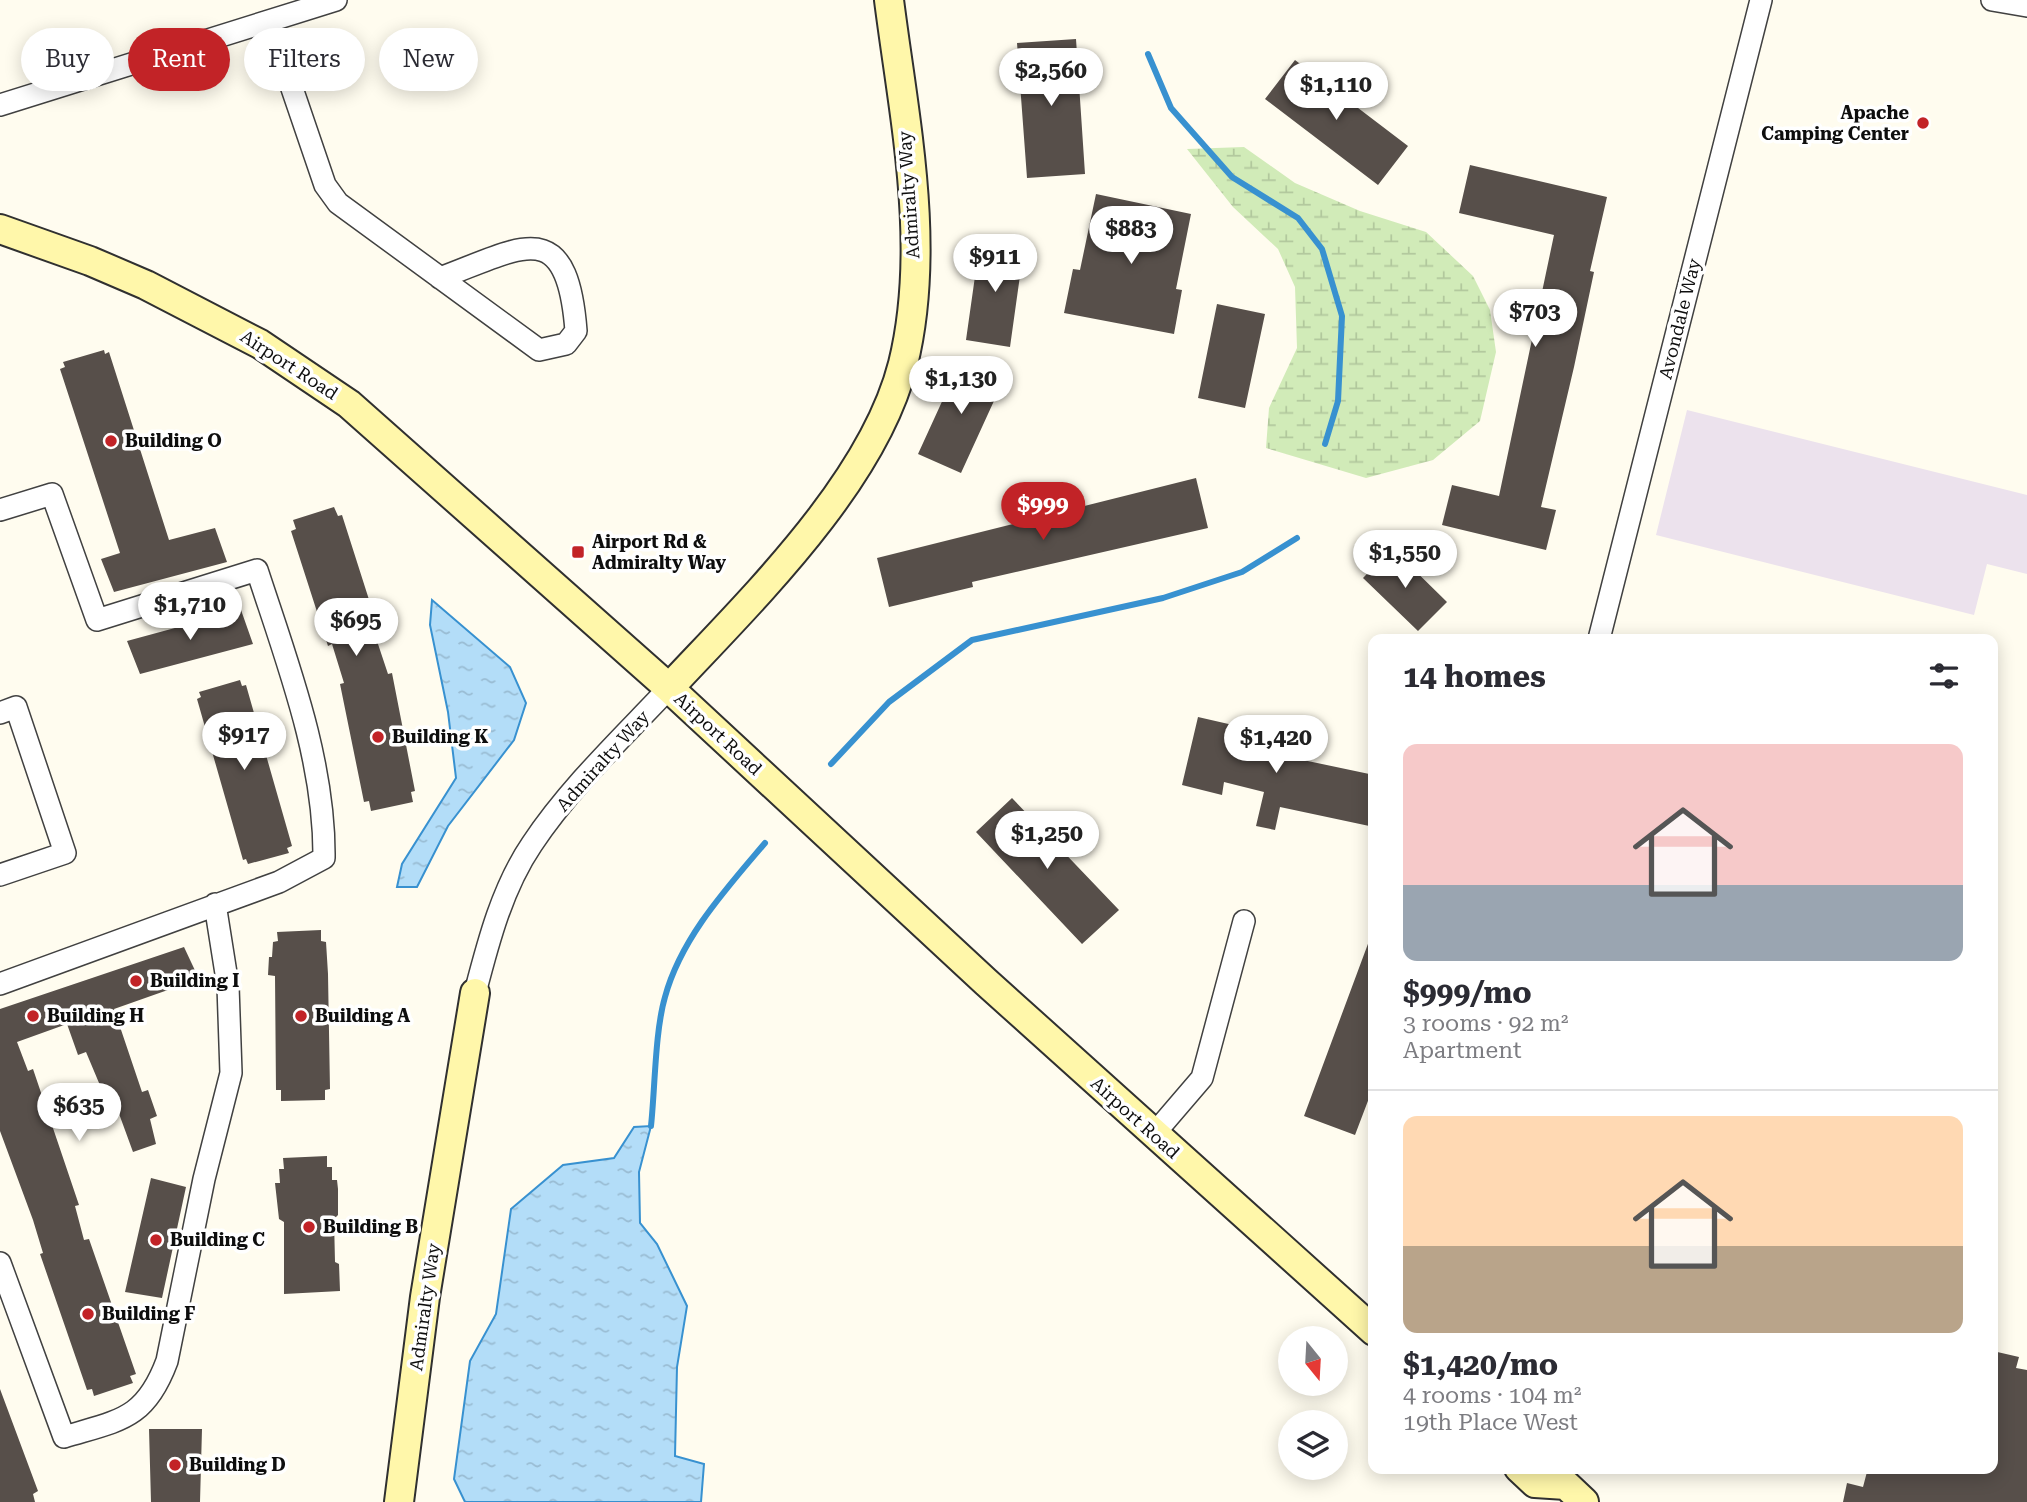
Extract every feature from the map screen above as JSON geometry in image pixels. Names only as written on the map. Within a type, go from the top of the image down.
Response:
[{"type":"main road","name":"Admiralty Way","points":[[669,688],[761,590],[830,505],[864,455],[885,412],[902,365],[912,310],[914,212],[889,0]]},
{"type":"main road","name":"Airport Road","points":[[0,229],[90,261],[146,285],[260,344],[349,404],[669,688],[1154,1134],[1368,1326]]},
{"type":"main road","name":"Admiralty Way","points":[[400,1502],[425,1297],[475,993]]},
{"type":"main road","points":[[1530,1485],[1566,1485],[1584,1502]]},
{"type":"street","points":[[0,105],[336,0]]},
{"type":"street","name":"Avondale Way","points":[[1600,634],[1761,0]]},
{"type":"street","points":[[1992,0],[2027,6]]},
{"type":"street","points":[[269,21],[325,185],[338,203],[440,278],[539,350],[566,344],[576,331],[573,302],[558,261],[541,247],[524,246],[440,278]]},
{"type":"street","points":[[0,510],[52,494],[97,620],[257,570],[295,685],[324,814],[324,858],[279,882],[0,984]]},
{"type":"street","name":"Admiralty Way","points":[[475,993],[499,915],[530,846],[567,797],[669,688]]},
{"type":"street","points":[[0,875],[65,853],[8,710]]},
{"type":"street","points":[[0,1263],[64,1437],[111,1423],[140,1409],[157,1389],[167,1361],[204,1179],[231,1073],[228,986],[215,904]]},
{"type":"street","points":[[1154,1134],[1202,1078],[1244,921]]},
{"type":"shaded area","points":[[1687,410],[2027,495],[2027,574],[1987,564],[1974,615],[1656,535]]},
{"type":"green space","points":[[1244,147],[1295,183],[1360,211],[1426,232],[1473,276],[1490,310],[1496,352],[1480,421],[1433,460],[1366,478],[1266,448],[1269,408],[1297,348],[1295,287],[1278,249],[1233,207],[1187,149]]},
{"type":"water","points":[[432,600],[510,667],[526,703],[514,740],[448,826],[417,887],[397,887],[402,864],[456,778],[448,712],[430,625]]},
{"type":"water","points":[[651,1126],[639,1172],[640,1223],[657,1244],[687,1306],[677,1367],[675,1456],[704,1464],[701,1502],[465,1502],[454,1479],[470,1361],[496,1314],[511,1209],[563,1165],[614,1158],[634,1127]]},
{"type":"building","points":[[1076,39],[1085,174],[1027,178],[1017,43]]},
{"type":"building","points":[[1295,60],[1408,146],[1378,185],[1265,99]]},
{"type":"building","points":[[1470,165],[1607,197],[1590,271],[1594,272],[1574,367],[1541,507],[1556,510],[1546,550],[1442,525],[1452,485],[1499,496],[1554,235],[1459,213]]},
{"type":"building","points":[[1096,194],[1191,214],[1176,289],[1182,290],[1174,334],[1064,313],[1073,269],[1080,270]]},
{"type":"building","points":[[980,241],[1024,247],[1010,347],[966,340]]},
{"type":"building","points":[[1217,304],[1265,314],[1245,408],[1198,398]]},
{"type":"building","name":"Building O","points":[[104,350],[105,354],[109,352],[169,540],[215,528],[227,562],[114,592],[101,559],[120,553],[60,369],[65,367],[63,362]]},
{"type":"building","points":[[961,360],[1004,379],[961,473],[918,454]]},
{"type":"building","points":[[1196,478],[1208,528],[972,582],[973,587],[889,607],[877,558]]},
{"type":"building","points":[[334,507],[338,516],[342,515],[379,631],[374,632],[388,674],[392,673],[415,791],[411,792],[413,802],[371,811],[369,801],[364,802],[340,684],[344,683],[332,644],[328,646],[291,531],[296,529],[293,520]]},
{"type":"building","points":[[1392,548],[1447,602],[1418,631],[1363,578]]},
{"type":"building","points":[[241,610],[253,644],[140,674],[127,641]]},
{"type":"building","points":[[240,680],[242,686],[246,685],[292,846],[287,848],[289,853],[248,864],[246,859],[243,860],[197,699],[201,697],[199,692]]},
{"type":"building","points":[[1198,717],[1303,741],[1303,760],[1368,774],[1368,826],[1280,807],[1275,830],[1256,826],[1264,792],[1224,782],[1222,795],[1182,785]]},
{"type":"building","points":[[1012,798],[1119,910],[1082,944],[976,832]]},
{"type":"building","name":"Building A","points":[[321,930],[321,941],[326,942],[328,974],[330,1089],[325,1090],[325,1100],[281,1101],[281,1090],[276,1090],[275,976],[268,975],[269,957],[272,957],[273,942],[278,941],[277,932]]},
{"type":"building","points":[[1368,944],[1368,1101],[1355,1135],[1304,1116]]},
{"type":"building","points":[[184,947],[199,979],[114,1009],[142,1092],[148,1090],[157,1116],[150,1119],[156,1144],[133,1152],[114,1100],[107,1102],[86,1052],[78,1055],[67,1024],[17,1042],[28,1071],[33,1069],[79,1205],[75,1206],[84,1240],[89,1239],[136,1374],[130,1376],[133,1383],[94,1396],[92,1389],[87,1390],[40,1254],[43,1253],[33,1220],[0,1131],[0,1009]]},
{"type":"building","name":"Building B","points":[[327,1156],[327,1167],[332,1167],[332,1180],[337,1180],[338,1189],[338,1215],[334,1219],[335,1262],[339,1264],[340,1291],[284,1294],[284,1222],[279,1219],[275,1183],[280,1183],[279,1169],[284,1169],[283,1158]]},
{"type":"building","name":"Building C","points":[[151,1178],[186,1187],[162,1298],[125,1292]]},
{"type":"building","points":[[1998,1352],[2019,1357],[2016,1368],[2027,1370],[2027,1502],[1843,1502],[1847,1483],[1863,1487],[1866,1474],[1998,1474]]},
{"type":"building","points":[[0,1389],[38,1491],[33,1494],[35,1502],[0,1502]]},
{"type":"building","name":"Building D","points":[[149,1429],[202,1429],[200,1502],[151,1502]]},
{"type":"waterway","points":[[1148,54],[1171,108],[1232,177],[1298,218],[1322,249],[1342,316],[1338,401],[1325,444]]},
{"type":"waterway","points":[[831,764],[889,702],[972,640],[1163,598],[1242,572],[1297,538]]},
{"type":"waterway","points":[[651,1126],[659,1026],[672,975],[706,915],[765,843]]},
{"type":"place","name":"Apache Camping Center","points":[[1923,123]]},
{"type":"place","name":"Building O","points":[[111,441]]},
{"type":"place","name":"Airport Rd & Admiralty Way","points":[[578,552]]},
{"type":"place","name":"Building K","points":[[378,737]]},
{"type":"place","name":"Building I","points":[[136,981]]},
{"type":"place","name":"Building H","points":[[33,1016]]},
{"type":"place","name":"Building A","points":[[301,1016]]},
{"type":"place","name":"Building B","points":[[309,1227]]},
{"type":"place","name":"Building C","points":[[156,1240]]},
{"type":"place","name":"Building F","points":[[88,1314]]},
{"type":"place","name":"Building D","points":[[175,1465]]}]
